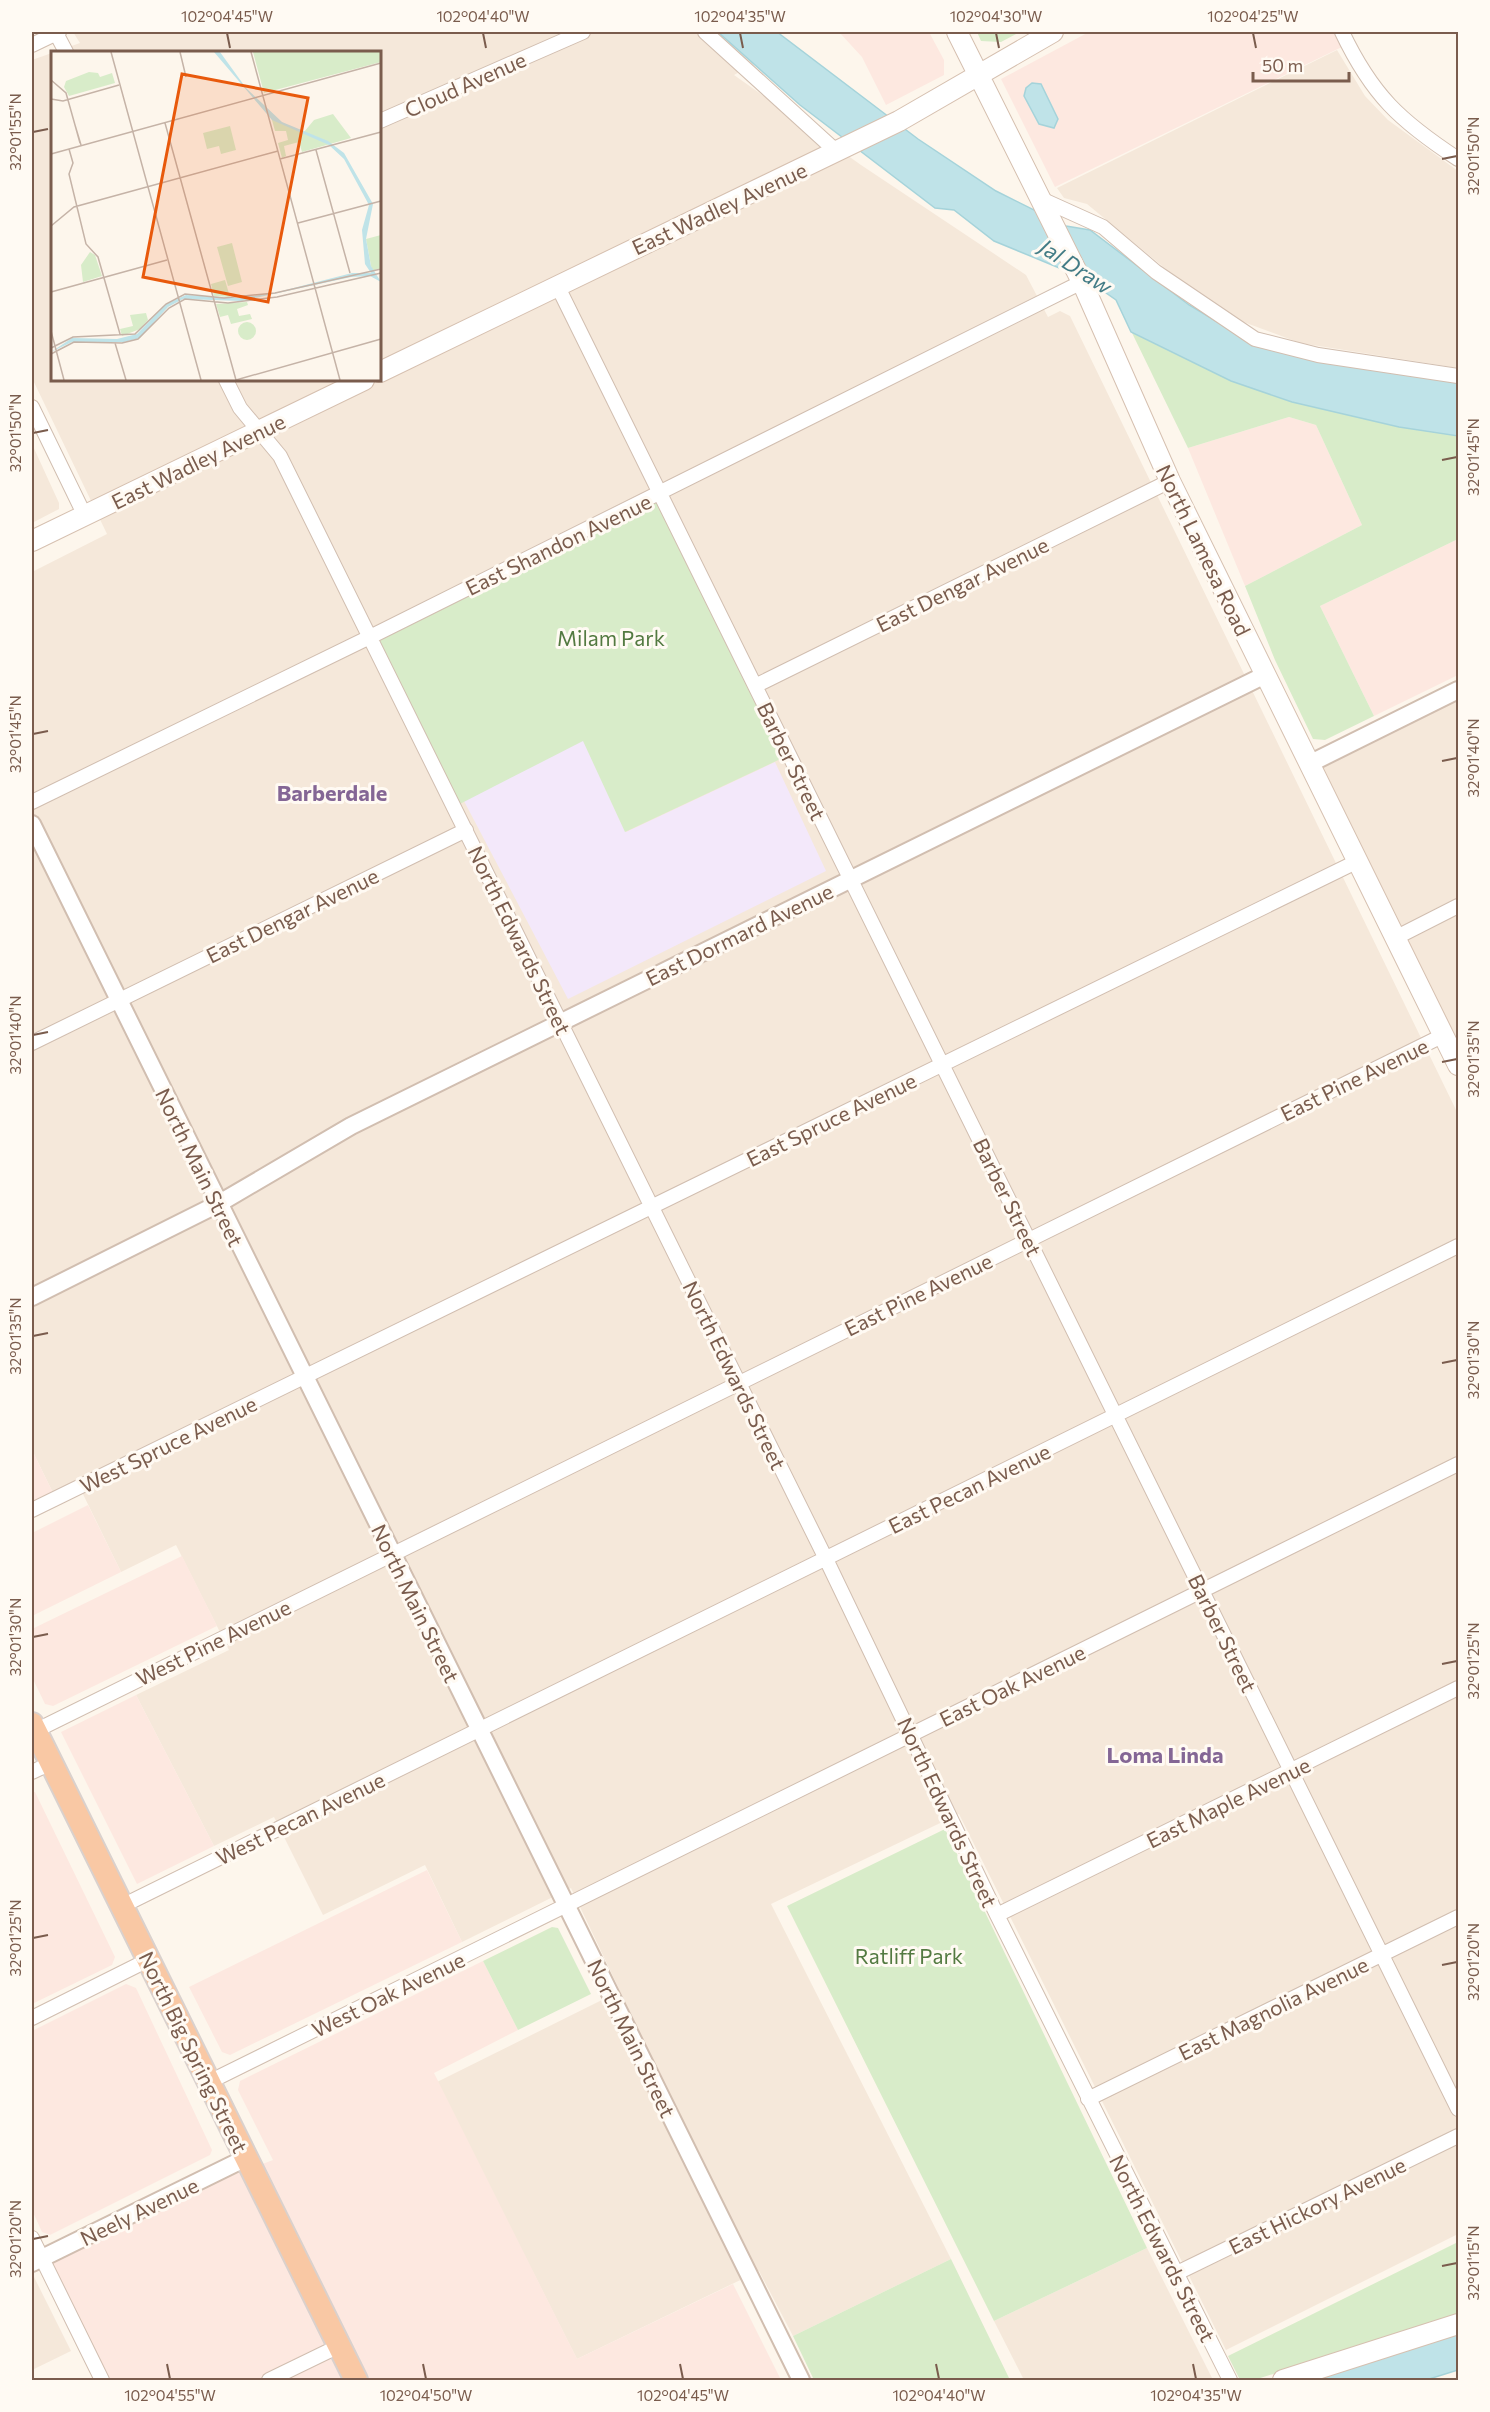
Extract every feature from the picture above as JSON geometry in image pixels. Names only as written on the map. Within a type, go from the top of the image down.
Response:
[{"type":"highway","name":"North Big Spring Street","points":[[33,1727],[41,1767],[122,1906],[356,2380]]},
{"type":"main road","name":"North Lamesa Road","points":[[957,32],[1082,282],[1170,482],[1397,937],[1458,1065]]},
{"type":"main road","name":"East Wadley Avenue","points":[[381,372],[899,121],[1053,32]]},
{"type":"main road","name":"East Wadley Avenue","points":[[32,541],[362,381]]},
{"type":"main road","points":[[1283,2380],[1458,2324]]},
{"type":"street","points":[[32,45],[56,32],[66,51]]},
{"type":"street","name":"Cloud Avenue","points":[[381,121],[583,32]]},
{"type":"street","points":[[705,32],[837,152]]},
{"type":"street","points":[[1342,32],[1358,65],[1392,109],[1437,146],[1458,159]]},
{"type":"street","points":[[1041,200],[1103,227],[1156,272],[1255,339],[1317,355],[1458,376]]},
{"type":"street","name":"East Shandon Avenue","points":[[32,802],[370,637],[1082,282]]},
{"type":"street","name":"Barber Street","points":[[557,285],[1458,2109]]},
{"type":"street","name":"North Edwards Street","points":[[226,381],[240,408],[280,456],[826,1559],[997,1915],[1230,2380]]},
{"type":"street","points":[[32,407],[85,516]]},
{"type":"street","name":"East Dengar Avenue","points":[[755,686],[1170,482]]},
{"type":"street","name":"East Dormard Avenue","points":[[32,1297],[218,1204],[351,1126],[1265,675]]},
{"type":"street","points":[[1309,764],[1458,690]]},
{"type":"street","name":"North Main Street","points":[[32,824],[801,2380]]},
{"type":"street","name":"East Dengar Avenue","points":[[32,1043],[466,830]]},
{"type":"street","name":"East Spruce Avenue","points":[[304,1378],[1358,861]]},
{"type":"street","points":[[1397,937],[1458,906]]},
{"type":"street","name":"East Pine Avenue","points":[[392,1554],[1444,1035]]},
{"type":"street","name":"East Pecan Avenue","points":[[479,1731],[1458,1246]]},
{"type":"street","name":"West Spruce Avenue","points":[[32,1510],[304,1378]]},
{"type":"street","name":"East Oak Avenue","points":[[566,1905],[1458,1464]]},
{"type":"street","name":"West Pine Avenue","points":[[33,1727],[392,1554]]},
{"type":"street","name":"East Maple Avenue","points":[[997,1915],[1458,1688]]},
{"type":"street","name":"West Pecan Avenue","points":[[122,1906],[479,1731]]},
{"type":"street","name":"West Oak Avenue","points":[[209,2082],[566,1905]]},
{"type":"street","name":"East Magnolia Avenue","points":[[1088,2099],[1458,1917]]},
{"type":"street","points":[[32,2018],[148,1960]]},
{"type":"street","name":"East Hickory Avenue","points":[[1175,2274],[1458,2136]]},
{"type":"street","name":"Neely Avenue","points":[[36,2261],[246,2158]]},
{"type":"street","points":[[32,2238],[36,2261],[102,2380]]},
{"type":"street","points":[[269,2380],[339,2346]]},
{"type":"shaded area","points":[[73,32],[730,32],[764,58],[734,75],[861,165],[1026,275],[1048,317],[1060,311],[1070,316],[1458,1114],[1458,2234],[1226,2350],[959,1814],[771,1904],[951,2259],[793,2336],[759,2271],[577,2359],[437,2082],[620,1991],[571,1888],[462,1942],[425,1865],[323,1915],[274,1817],[214,1846],[136,1695],[229,1650],[176,1545],[121,1572],[81,1490],[57,1501],[32,1450],[32,572],[107,534],[32,378],[32,60],[51,53],[51,381],[381,381],[381,51],[58,51],[80,43]]},
{"type":"shaded area","points":[[839,32],[929,32],[944,60],[944,75],[886,105],[862,57]]},
{"type":"shaded area","points":[[1089,32],[1340,32],[1348,44],[1055,187],[1001,79]]},
{"type":"shaded area","points":[[1337,50],[1365,96],[1388,120],[1458,171],[1458,368],[1300,343],[1238,320],[1184,284],[1087,204],[1064,198],[1057,188]]},
{"type":"shaded area","points":[[1289,417],[1316,425],[1362,525],[1245,586],[1188,448]]},
{"type":"shaded area","points":[[32,444],[59,503],[59,509],[32,523]]},
{"type":"shaded area","points":[[1458,539],[1458,675],[1374,716],[1320,606]]},
{"type":"shaded area","points":[[1458,691],[1458,1068],[1309,765]]},
{"type":"shaded area","points":[[583,740],[626,832],[775,762],[826,871],[568,999],[464,801]]},
{"type":"shaded area","points":[[32,1450],[57,1501],[32,1513]]},
{"type":"shaded area","points":[[88,1505],[121,1572],[32,1616],[32,1533]]},
{"type":"shaded area","points":[[182,1556],[217,1626],[53,1706],[45,1704],[32,1677],[32,1629]]},
{"type":"shaded area","points":[[136,1695],[214,1846],[137,1884],[61,1732]]},
{"type":"shaded area","points":[[32,1792],[35,1792],[115,1957],[112,1965],[32,2004]]},
{"type":"shaded area","points":[[427,1870],[462,1942],[230,2055],[222,2052],[189,1987]]},
{"type":"shaded area","points":[[483,1961],[518,2030],[434,2073],[577,2359],[733,2284],[781,2380],[102,2380],[41,2258],[136,2212],[273,2160],[238,2090],[240,2081]]},
{"type":"shaded area","points":[[126,1984],[136,1988],[212,2150],[210,2155],[50,2235],[42,2232],[32,2210],[32,2031]]},
{"type":"shaded area","points":[[1147,2248],[1213,2380],[1024,2380],[994,2321]]},
{"type":"shaded area","points":[[32,2273],[71,2351],[32,2370]]},
{"type":"green space","points":[[977,32],[1020,32],[1001,42],[981,41]]},
{"type":"green space","points":[[1127,258],[1189,305],[1244,338],[1349,365],[1458,383],[1458,539],[1320,606],[1374,716],[1325,740],[1313,739],[1275,660],[1245,586],[1362,525],[1316,425],[1289,417],[1188,448],[1116,300]]},
{"type":"green space","name":"Milam Park","points":[[659,493],[789,755],[625,832],[583,741],[454,807],[370,637]]},
{"type":"green space","name":"Ratliff Park","points":[[945,1829],[1147,2248],[994,2321],[787,1906]]},
{"type":"green space","points":[[552,1927],[558,1928],[591,1994],[518,2030],[483,1961]]},
{"type":"green space","points":[[1458,2242],[1458,2315],[1254,2380],[1240,2380],[1228,2356]]},
{"type":"green space","points":[[951,2259],[1010,2380],[814,2380],[793,2336]]},
{"type":"water","name":"Jal Draw","points":[[718,32],[777,32],[918,139],[996,191],[1066,226],[1090,230],[1189,305],[1244,338],[1349,365],[1458,383],[1458,436],[1399,427],[1292,402],[1231,381],[1131,332],[1116,300],[1086,279],[994,241],[954,210],[935,208],[800,105]]},
{"type":"water","points":[[1032,83],[1041,84],[1058,119],[1054,128],[1039,124],[1024,96],[1026,88]]},
{"type":"water","points":[[1458,2333],[1458,2370],[1426,2380],[1312,2380]]},
{"type":"district","name":"Barberdale","points":[[332,792]]},
{"type":"district","name":"Loma Linda","points":[[1165,1754]]}]
